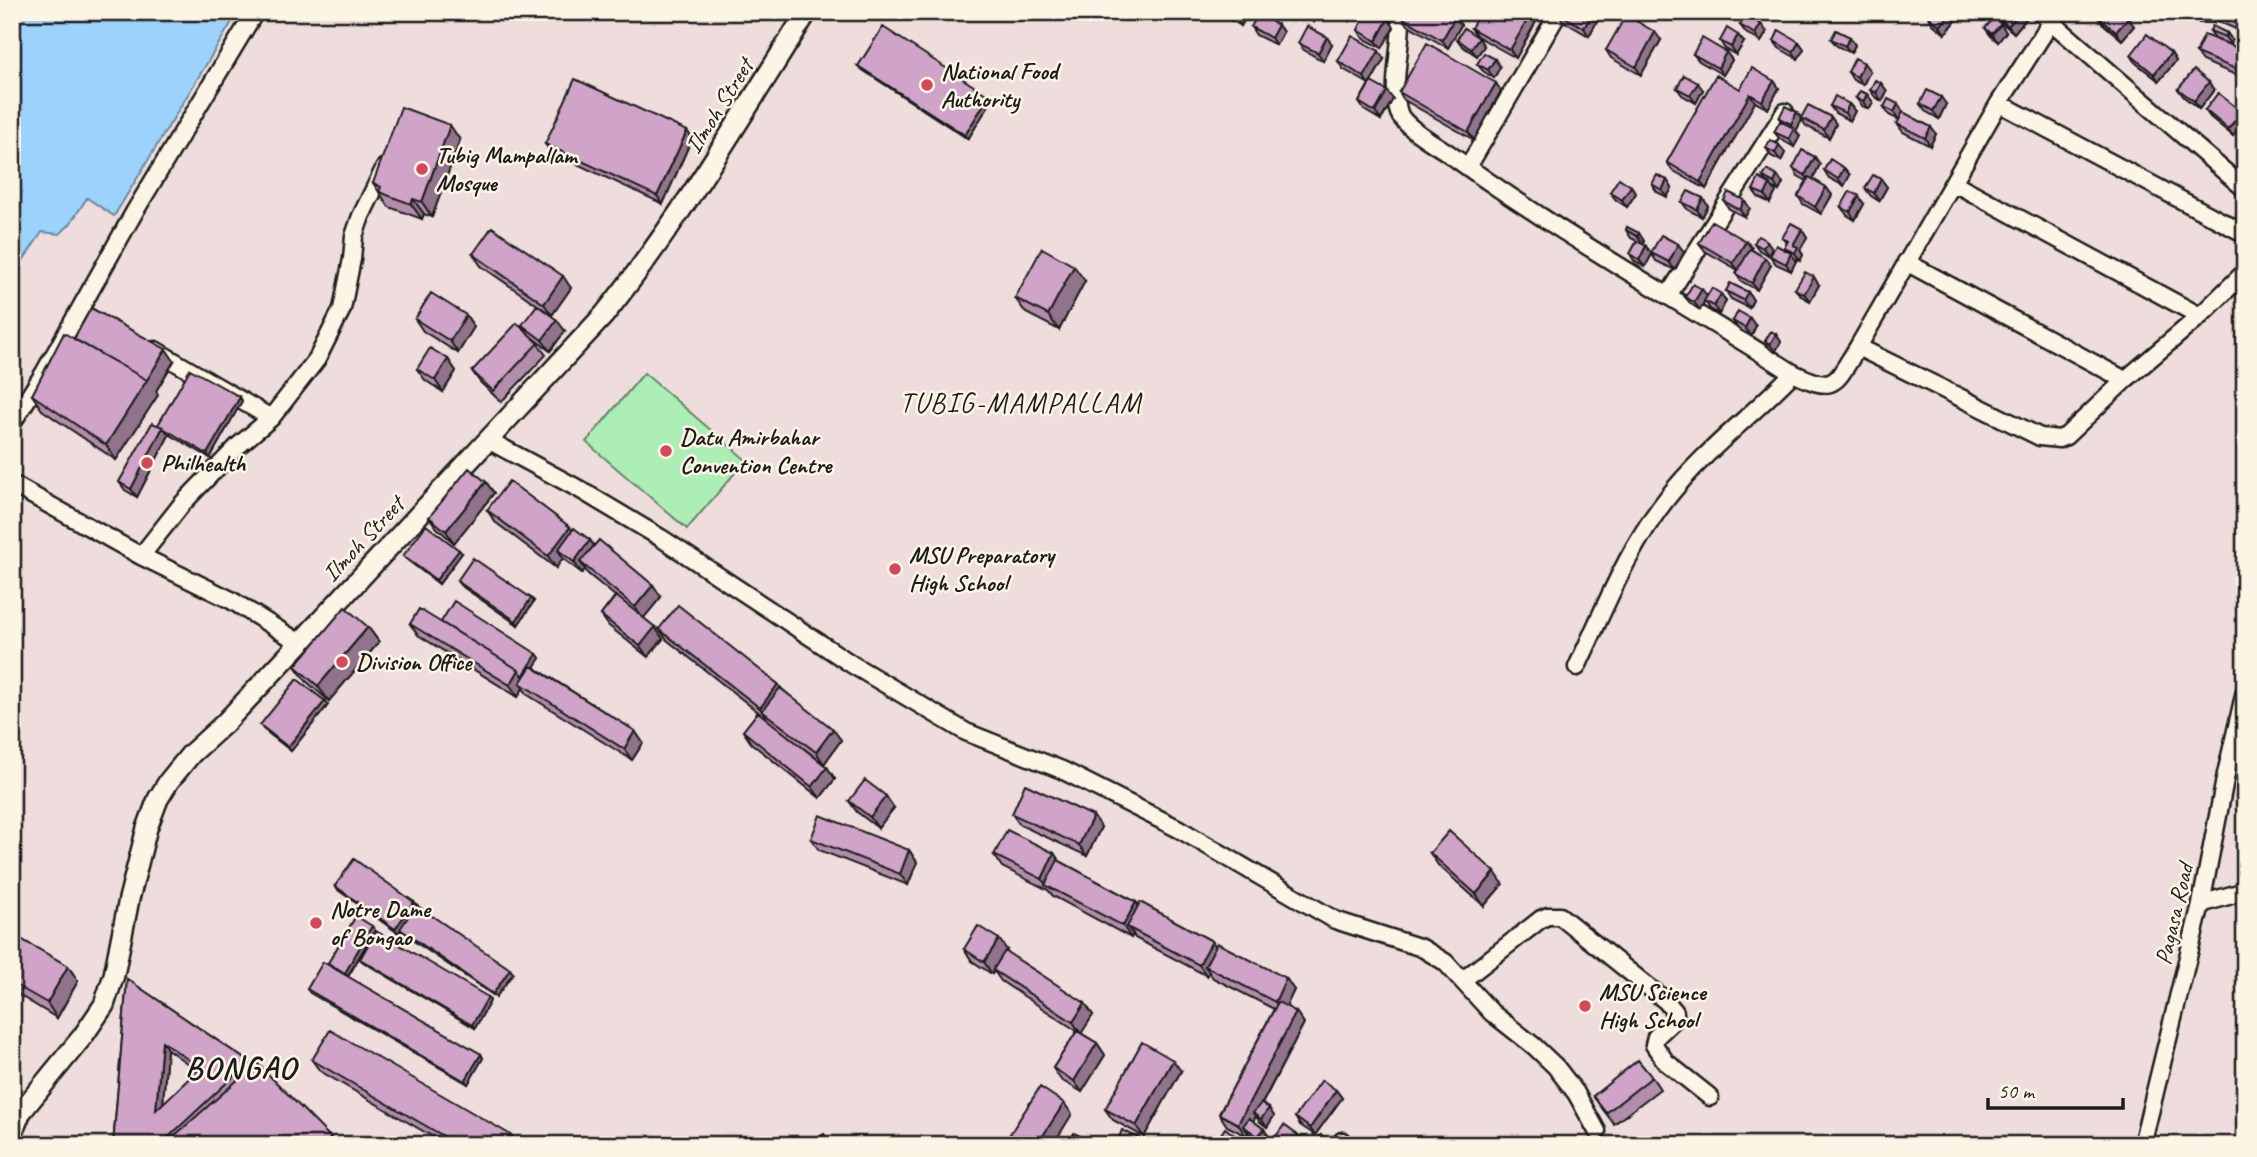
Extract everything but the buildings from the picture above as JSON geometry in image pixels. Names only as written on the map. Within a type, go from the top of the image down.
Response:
[{"type":"street","points":[[12,423],[86,309],[254,12]]},
{"type":"street","name":"Ilmoh Street","points":[[13,1122],[83,1036],[104,1005],[114,975],[147,828],[159,799],[191,754],[225,723],[604,315],[635,277],[700,181],[807,12]]},
{"type":"street","points":[[1401,12],[1397,88],[1399,114],[1410,125],[1468,167],[1582,242],[1793,373],[1821,386],[1837,379],[1857,347],[1954,184],[2046,17],[2245,189]]},
{"type":"street","points":[[1468,167],[1559,12]]},
{"type":"street","points":[[1999,103],[2245,234]]},
{"type":"street","points":[[1669,294],[1785,112]]},
{"type":"street","points":[[141,556],[182,504],[238,446],[271,418],[300,382],[331,333],[342,309],[354,236],[393,150]]},
{"type":"street","points":[[1954,184],[2200,316]]},
{"type":"street","points":[[1906,262],[2125,380]]},
{"type":"street","points":[[1857,347],[2040,437],[2059,439],[2066,436],[2125,380],[2200,316],[2245,272]]},
{"type":"street","points":[[140,341],[271,418]]},
{"type":"street","points":[[1577,667],[1620,576],[1646,528],[1667,497],[1694,467],[1793,373]]},
{"type":"street","points":[[488,440],[579,489],[661,538],[853,666],[966,732],[1062,770],[1179,829],[1335,920],[1422,948],[1445,962],[1492,1013],[1535,1046],[1556,1067],[1576,1093],[1597,1131]]},
{"type":"street","points":[[12,484],[141,556],[231,600],[300,643]]},
{"type":"street","name":"Pagasa Road","points":[[2142,1145],[2201,904],[2245,691]]},
{"type":"street","points":[[2201,904],[2245,891]]},
{"type":"street","points":[[1463,980],[1541,919],[1560,916],[1666,1001],[1673,1010],[1675,1019],[1656,1037],[1654,1045],[1666,1062],[1710,1097]]},
{"type":"green space","name":"Datu Amirbahar Convention Centre","points":[[644,373],[746,460],[687,529],[586,442]]},
{"type":"water","points":[[12,12],[238,12],[114,216],[87,198],[60,234],[42,232],[12,277]]},
{"type":"place","name":"National Food Authority","points":[[927,85]]},
{"type":"place","name":"Tubig Mampallam Mosque","points":[[422,169]]},
{"type":"place","name":"Datu Amirbahar Convention Centre","points":[[666,451]]},
{"type":"place","name":"Philhealth","points":[[147,463]]},
{"type":"place","name":"MSU Preparatory High School","points":[[895,569]]},
{"type":"place","name":"Division Office","points":[[342,662]]},
{"type":"place","name":"Notre Dame of Bongao","points":[[316,923]]},
{"type":"place","name":"MSU Science High School","points":[[1585,1006]]},
{"type":"district","name":"TUBIG-MAMPALLAM","points":[[1021,402]]},
{"type":"district","name":"BONGAO","points":[[241,1067]]}]
